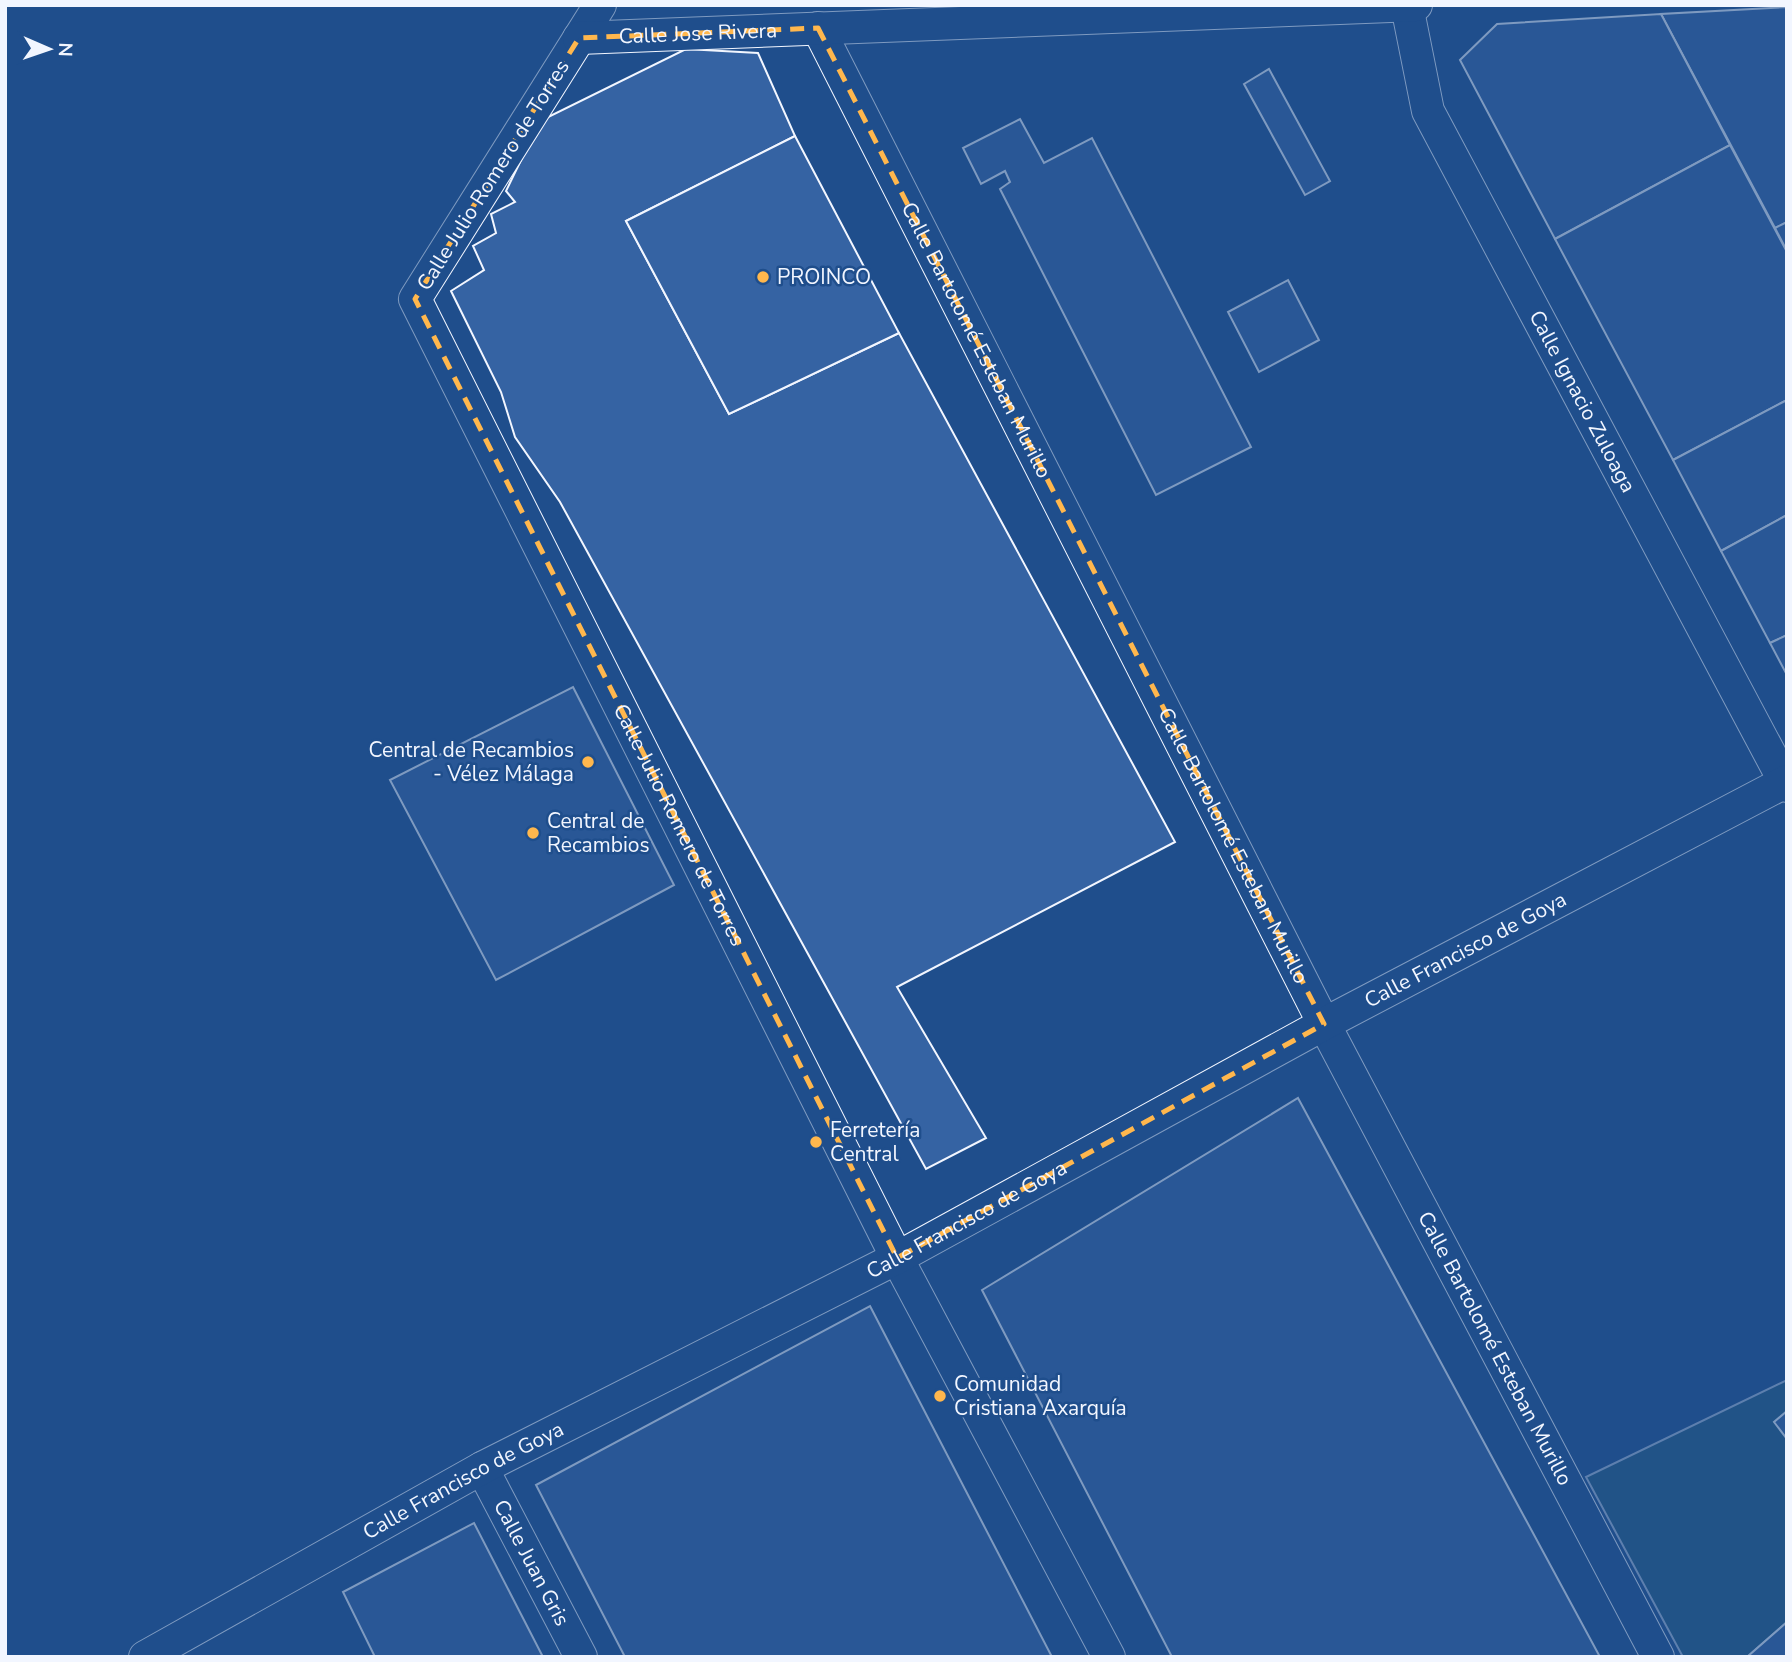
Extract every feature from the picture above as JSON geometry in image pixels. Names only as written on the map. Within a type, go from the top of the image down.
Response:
[{"type":"street","name":"Calle Julio Romero de Torres","points":[[600,5],[415,299],[897,1258],[1109,1657]]},
{"type":"street","name":"Calle Jose Rivera","points":[[579,38],[1416,5]]},
{"type":"street","name":"Calle Ignacio Zuloaga","points":[[1407,6],[1428,111],[1786,783]]},
{"type":"street","name":"Calle Bartolomé Esteban Murillo","points":[[818,28],[1324,1024],[1658,1657]]},
{"type":"street","name":"Calle Francisco de Goya","points":[[145,1657],[482,1468],[897,1258],[1324,1024],[1786,783]]},
{"type":"street","name":"Calle Juan Gris","points":[[482,1468],[581,1657]]},
{"type":"highlighted area","points":[[818,28],[1324,1024],[897,1258],[415,299],[579,38]]},
{"type":"shaded area","points":[[1787,1380],[1787,1622],[1747,1657],[1683,1657],[1586,1477]]},
{"type":"building","points":[[1787,7],[1787,222],[1775,228],[1661,14]]},
{"type":"building","points":[[1661,14],[1730,145],[1555,239],[1460,60],[1497,24]]},
{"type":"building","points":[[686,49],[758,53],[795,136],[626,221],[729,414],[899,333],[1175,842],[897,987],[986,1138],[926,1169],[560,502],[515,437],[501,392],[451,291],[484,270],[473,246],[496,233],[491,214],[515,202],[506,191],[540,121]]},
{"type":"building","points":[[1269,69],[1330,181],[1305,195],[1244,84]]},
{"type":"building","points":[[1020,119],[1044,163],[1092,138],[1251,447],[1156,495],[1000,189],[1010,182],[1005,171],[981,184],[963,148]]},
{"type":"building","name":"PROINCO","points":[[795,136],[899,333],[729,414],[626,221]]},
{"type":"building","points":[[1730,145],[1787,252],[1787,400],[1673,460],[1555,239]]},
{"type":"building","points":[[1787,222],[1787,251],[1775,228]]},
{"type":"building","points":[[1288,280],[1319,340],[1259,372],[1228,312]]},
{"type":"building","points":[[1787,400],[1787,515],[1721,551],[1673,460]]},
{"type":"building","points":[[1787,515],[1787,635],[1770,643],[1721,551]]},
{"type":"building","points":[[1787,635],[1787,675],[1770,643]]},
{"type":"building","name":"Central de Recambios","points":[[573,687],[674,885],[496,980],[390,780]]},
{"type":"building","points":[[1298,1098],[1600,1657],[1172,1657],[982,1290]]},
{"type":"building","points":[[870,1306],[1052,1657],[625,1657],[536,1485]]},
{"type":"building","points":[[1787,1411],[1787,1439],[1774,1422]]},
{"type":"building","points":[[474,1523],[543,1657],[375,1657],[343,1592]]},
{"type":"building","points":[[1787,1622],[1787,1657],[1747,1657]]},
{"type":"place","name":"PROINCO","points":[[763,277]]},
{"type":"place","name":"Central de Recambios - Vélez Málaga","points":[[588,762]]},
{"type":"place","name":"Central de Recambios","points":[[533,833]]},
{"type":"place","name":"Ferretería Central","points":[[816,1142]]},
{"type":"place","name":"Comunidad Cristiana Axarquía","points":[[940,1396]]}]
